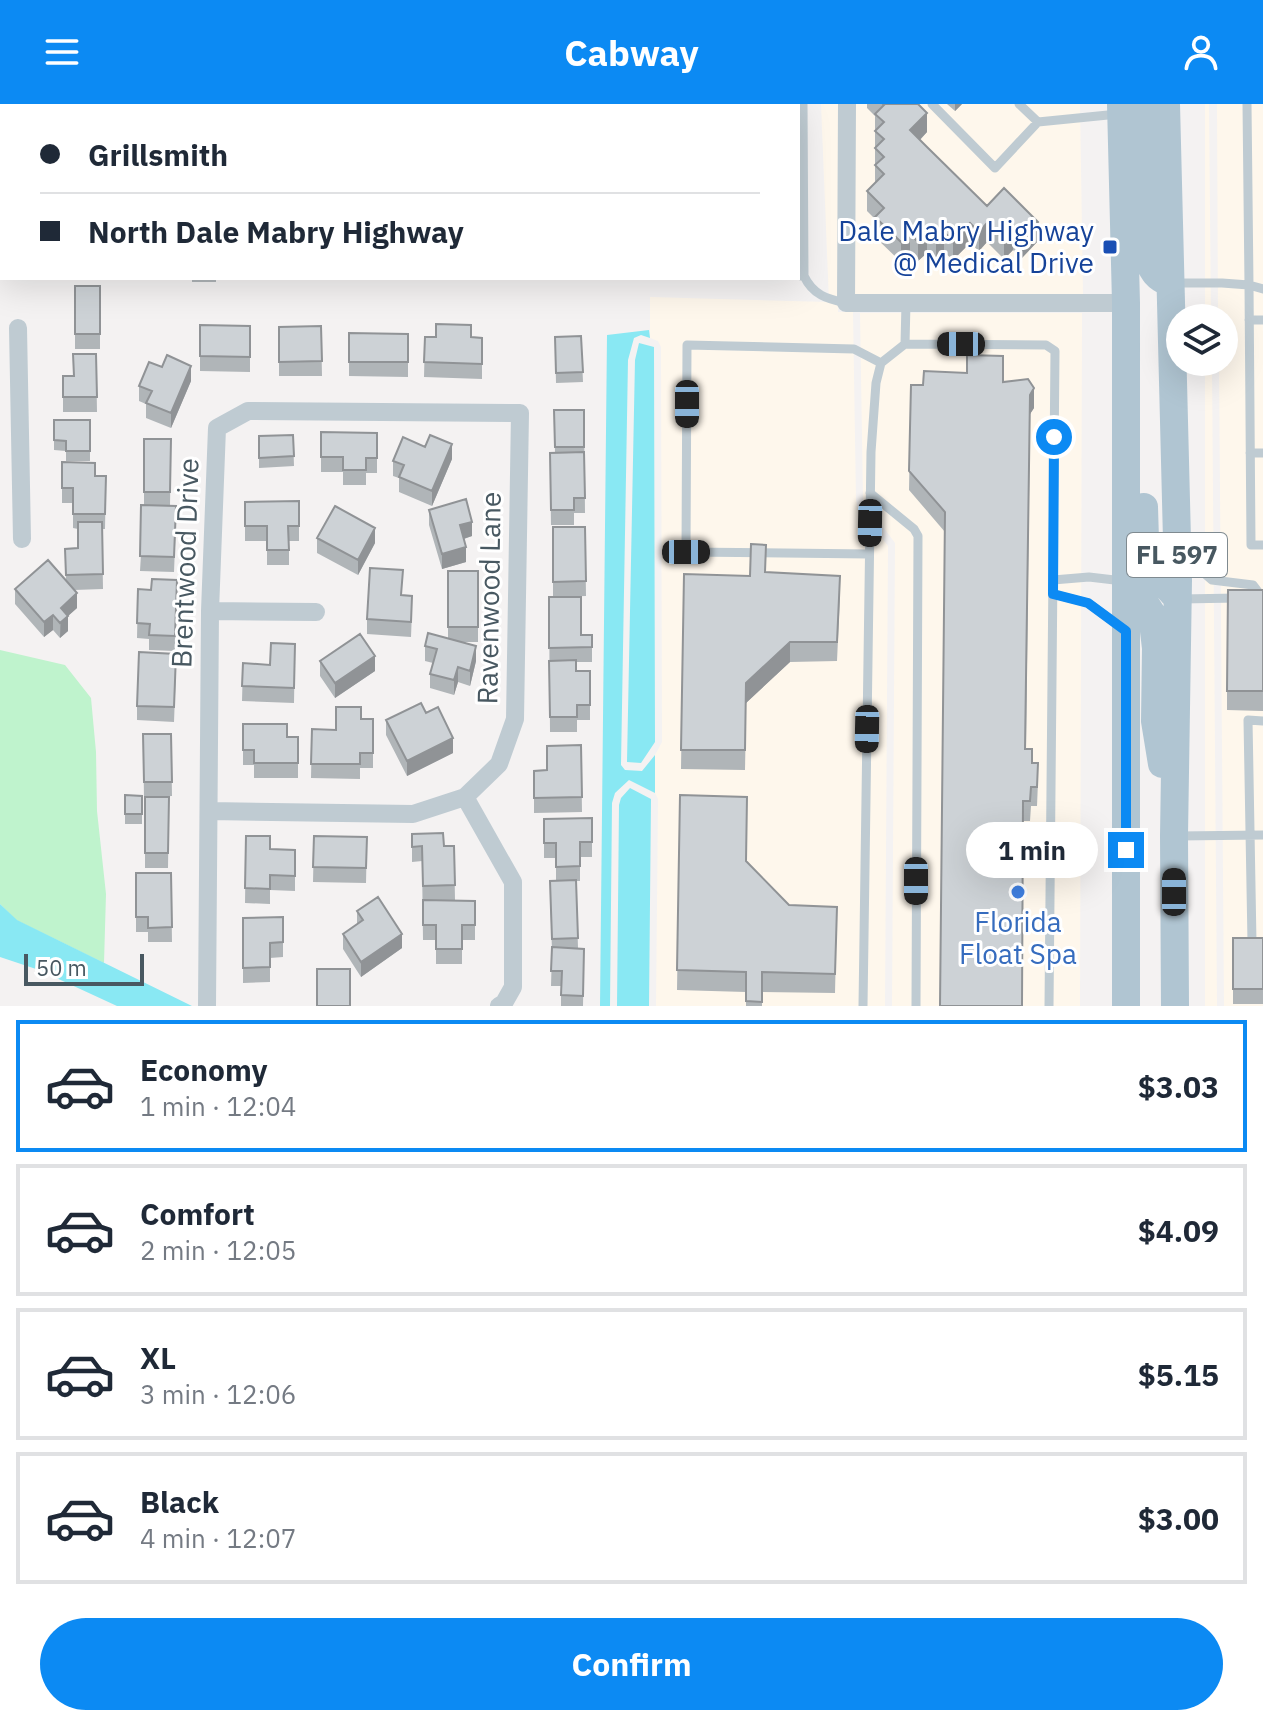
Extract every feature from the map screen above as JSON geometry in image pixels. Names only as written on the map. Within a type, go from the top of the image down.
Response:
[{"type":"main road","name":"FL 597","points":[[1166,104],[1178,599],[1175,1006]]},
{"type":"main road","name":"FL 597","points":[[1126,1006],[1127,107]]},
{"type":"main road","points":[[1127,107],[1142,112],[1146,256],[1160,279],[1170,283]]},
{"type":"main road","points":[[1126,303],[1140,382],[1145,540],[1151,569],[1178,599]]},
{"type":"main road","points":[[1126,581],[1152,614],[1156,648],[1155,721],[1174,836]]},
{"type":"street","points":[[847,104],[846,303],[1126,303]]},
{"type":"street","points":[[18,328],[22,539]]},
{"type":"street","name":"Brentwood Drive","points":[[207,1006],[210,611],[217,428],[248,411],[520,413]]},
{"type":"street","name":"Ravenwood Lane","points":[[209,811],[413,814],[465,797],[499,764],[515,719],[520,413]]},
{"type":"street","points":[[0,431],[20,431]]},
{"type":"street","points":[[210,611],[316,612]]},
{"type":"street","points":[[465,797],[513,882],[513,987],[499,1006]]},
{"type":"lane","points":[[803,104],[801,276],[815,292],[846,303]]},
{"type":"lane","points":[[932,104],[995,168],[1038,122],[1127,107]]},
{"type":"lane","points":[[1019,104],[1038,122]]},
{"type":"lane","points":[[1247,104],[1251,545],[1263,545]]},
{"type":"lane","points":[[1170,283],[1222,283],[1263,289]]},
{"type":"lane","points":[[905,344],[906,303]]},
{"type":"lane","points":[[1249,320],[1263,320]]},
{"type":"lane","points":[[863,1006],[871,452],[876,383],[881,363],[905,344],[1046,345],[1055,351],[1049,1006]]},
{"type":"lane","points":[[869,554],[686,552],[687,345],[854,349],[881,363]]},
{"type":"lane","points":[[1250,453],[1263,453]]},
{"type":"lane","points":[[870,493],[914,529],[918,536],[916,1006]]},
{"type":"lane","points":[[1177,539],[1197,567],[1212,580],[1253,585],[1261,593],[1250,597],[1178,599]]},
{"type":"lane","points":[[1053,580],[1089,577],[1126,581]]},
{"type":"lane","points":[[1053,594],[1088,603],[1126,631]]},
{"type":"lane","points":[[1263,721],[1248,720],[1252,942],[1263,942]]},
{"type":"lane","points":[[1174,836],[1263,835]]},
{"type":"shaded area","points":[[821,104],[839,104],[838,312],[853,312],[856,500],[888,546],[885,1006],[656,1006],[658,799],[655,793],[655,755],[662,742],[661,347],[658,341],[650,338],[650,297],[829,302]]},
{"type":"shaded area","points":[[855,104],[1080,104],[1083,294],[855,294]]},
{"type":"shaded area","points":[[1205,104],[1209,104],[1211,304],[1205,304]]},
{"type":"shaded area","points":[[1217,104],[1263,104],[1263,1006],[1224,1006],[1219,376],[1238,376],[1238,304],[1218,304]]},
{"type":"shaded area","points":[[860,313],[1082,313],[1080,1006],[892,1006],[895,543],[863,500]]},
{"type":"shaded area","points":[[1205,376],[1212,376],[1217,1006],[1205,1006]]},
{"type":"green space","points":[[0,650],[65,665],[91,698],[97,811],[106,894],[104,963],[16,920],[0,904]]},
{"type":"water","points":[[649,330],[650,338],[641,335],[634,338],[628,360],[621,765],[625,770],[642,771],[655,755],[655,793],[629,780],[615,793],[612,803],[610,1006],[600,1006],[607,335]]},
{"type":"water","points":[[639,343],[654,347],[655,742],[641,763],[627,762],[635,360]]},
{"type":"water","points":[[630,788],[651,799],[649,1006],[617,1006],[619,805]]},
{"type":"water","points":[[0,904],[17,920],[192,1006],[117,1006],[39,970],[0,957]]},
{"type":"building","points":[[883,104],[918,104],[927,113],[910,130],[987,206],[1004,188],[1038,222],[1021,239],[1013,231],[1004,240],[987,223],[979,232],[970,223],[953,241],[944,232],[936,241],[927,233],[918,242],[910,233],[901,242],[875,217],[884,208],[867,191],[884,174],[875,165],[884,157],[875,148],[884,139],[875,131],[884,122],[875,114]]},
{"type":"building","points":[[75,286],[100,286],[100,334],[75,334]]},
{"type":"building","points":[[436,324],[471,325],[471,337],[482,338],[482,364],[424,362],[425,337],[436,337]]},
{"type":"building","points":[[200,325],[250,326],[250,357],[200,356]]},
{"type":"building","points":[[321,326],[322,361],[279,362],[279,327]]},
{"type":"building","points":[[349,333],[408,334],[408,362],[349,362]]},
{"type":"building","points":[[581,336],[583,372],[556,373],[555,337]]},
{"type":"building","points":[[73,354],[96,354],[97,397],[63,397],[63,376],[74,376]]},
{"type":"building","points":[[167,355],[191,366],[171,413],[146,403],[152,391],[139,386],[149,362],[162,367]]},
{"type":"building","points":[[967,355],[1003,356],[1003,382],[1028,379],[1034,388],[1030,395],[1025,749],[1032,749],[1032,763],[1038,763],[1037,787],[1031,787],[1030,801],[1023,801],[1022,1006],[940,1006],[945,512],[909,471],[911,385],[923,385],[924,371],[967,373]]},
{"type":"building","points":[[554,410],[584,410],[584,447],[555,447]]},
{"type":"building","points":[[54,420],[90,420],[90,451],[66,451],[66,441],[54,440]]},
{"type":"building","points":[[321,432],[377,433],[377,458],[366,458],[366,470],[343,470],[343,457],[321,457]]},
{"type":"building","points":[[293,435],[294,456],[259,458],[259,436]]},
{"type":"building","points":[[430,435],[452,444],[432,491],[399,477],[404,465],[393,461],[403,437],[425,447]]},
{"type":"building","points":[[144,439],[171,439],[170,492],[144,492]]},
{"type":"building","points":[[584,452],[585,498],[574,498],[574,510],[551,510],[550,453]]},
{"type":"building","points":[[62,462],[95,463],[95,476],[106,476],[105,514],[73,514],[73,488],[62,488]]},
{"type":"building","points":[[466,499],[472,522],[460,525],[466,547],[442,554],[429,510]]},
{"type":"building","points":[[299,501],[299,526],[288,526],[289,550],[267,550],[267,526],[245,526],[245,502]]},
{"type":"building","points":[[141,505],[176,506],[174,557],[140,556]]},
{"type":"building","points":[[335,506],[375,528],[358,560],[317,538]]},
{"type":"building","points":[[78,522],[102,522],[103,574],[66,575],[65,549],[78,548]]},
{"type":"building","points":[[553,527],[585,527],[586,581],[553,582]]},
{"type":"building","points":[[751,544],[766,545],[765,572],[840,576],[837,642],[790,642],[746,683],[745,750],[681,750],[684,574],[750,576]]},
{"type":"building","points":[[48,560],[77,593],[61,608],[68,616],[60,623],[53,615],[44,622],[15,589]]},
{"type":"building","points":[[370,568],[403,570],[401,595],[412,596],[411,622],[367,619]]},
{"type":"building","points":[[448,571],[478,571],[478,627],[448,627]]},
{"type":"building","points":[[152,579],[177,580],[175,636],[149,635],[150,624],[137,623],[138,589],[151,590]]},
{"type":"building","points":[[1228,590],[1263,590],[1263,691],[1227,691]]},
{"type":"building","points":[[549,597],[581,597],[581,635],[592,635],[592,647],[549,648]]},
{"type":"building","points":[[428,633],[476,646],[470,671],[458,667],[454,680],[430,674],[437,649],[425,646]]},
{"type":"building","points":[[360,634],[375,656],[335,683],[320,661]]},
{"type":"building","points":[[271,643],[295,644],[294,688],[242,686],[243,663],[270,665]]},
{"type":"building","points":[[139,652],[176,654],[174,707],[137,706]]},
{"type":"building","points":[[576,660],[576,671],[590,671],[590,705],[577,705],[577,717],[550,717],[549,661]]},
{"type":"building","points":[[421,703],[426,713],[438,707],[453,738],[407,761],[386,720]]},
{"type":"building","points":[[336,707],[361,707],[361,719],[373,719],[373,753],[360,753],[360,764],[311,764],[312,729],[336,730]]},
{"type":"building","points":[[243,724],[287,724],[287,737],[298,737],[298,763],[254,763],[254,750],[243,750]]},
{"type":"building","points":[[143,734],[171,734],[172,782],[144,782]]},
{"type":"building","points":[[581,745],[582,797],[534,798],[534,771],[547,770],[547,746]]},
{"type":"building","points":[[125,795],[142,796],[142,814],[125,814]]},
{"type":"building","points":[[680,795],[747,797],[746,861],[789,905],[837,907],[835,974],[762,972],[762,1002],[746,1001],[746,972],[677,970]]},
{"type":"building","points":[[145,797],[169,797],[168,853],[145,853]]},
{"type":"building","points":[[592,818],[592,842],[580,842],[580,866],[556,867],[556,843],[544,843],[544,819]]},
{"type":"building","points":[[443,833],[444,846],[454,846],[455,885],[423,886],[422,846],[412,847],[412,834]]},
{"type":"building","points":[[246,836],[270,836],[270,849],[295,850],[295,876],[270,875],[270,889],[245,888]]},
{"type":"building","points":[[314,836],[367,837],[366,868],[313,867]]},
{"type":"building","points":[[136,873],[171,873],[172,927],[148,928],[148,917],[136,917]]},
{"type":"building","points":[[576,880],[578,938],[552,939],[550,881]]},
{"type":"building","points":[[378,897],[402,934],[361,962],[343,934],[363,920],[357,911]]},
{"type":"building","points":[[423,900],[475,901],[475,925],[462,925],[462,949],[436,949],[436,925],[423,925]]},
{"type":"building","points":[[283,917],[283,942],[270,943],[270,967],[243,968],[243,918]]},
{"type":"building","points":[[1233,938],[1263,938],[1263,989],[1233,989]]},
{"type":"building","points":[[552,947],[584,949],[583,996],[561,995],[562,971],[551,971]]},
{"type":"building","points":[[317,969],[350,969],[350,1006],[317,1006]]},
{"type":"place","name":"Dale Mabry Highway @ Medical Drive","points":[[1110,247]]},
{"type":"place","name":"Florida Float Spa","points":[[1018,892]]},
{"type":"route","points":[[1054,437],[1053,594],[1088,603],[1126,631],[1126,850]]}]
